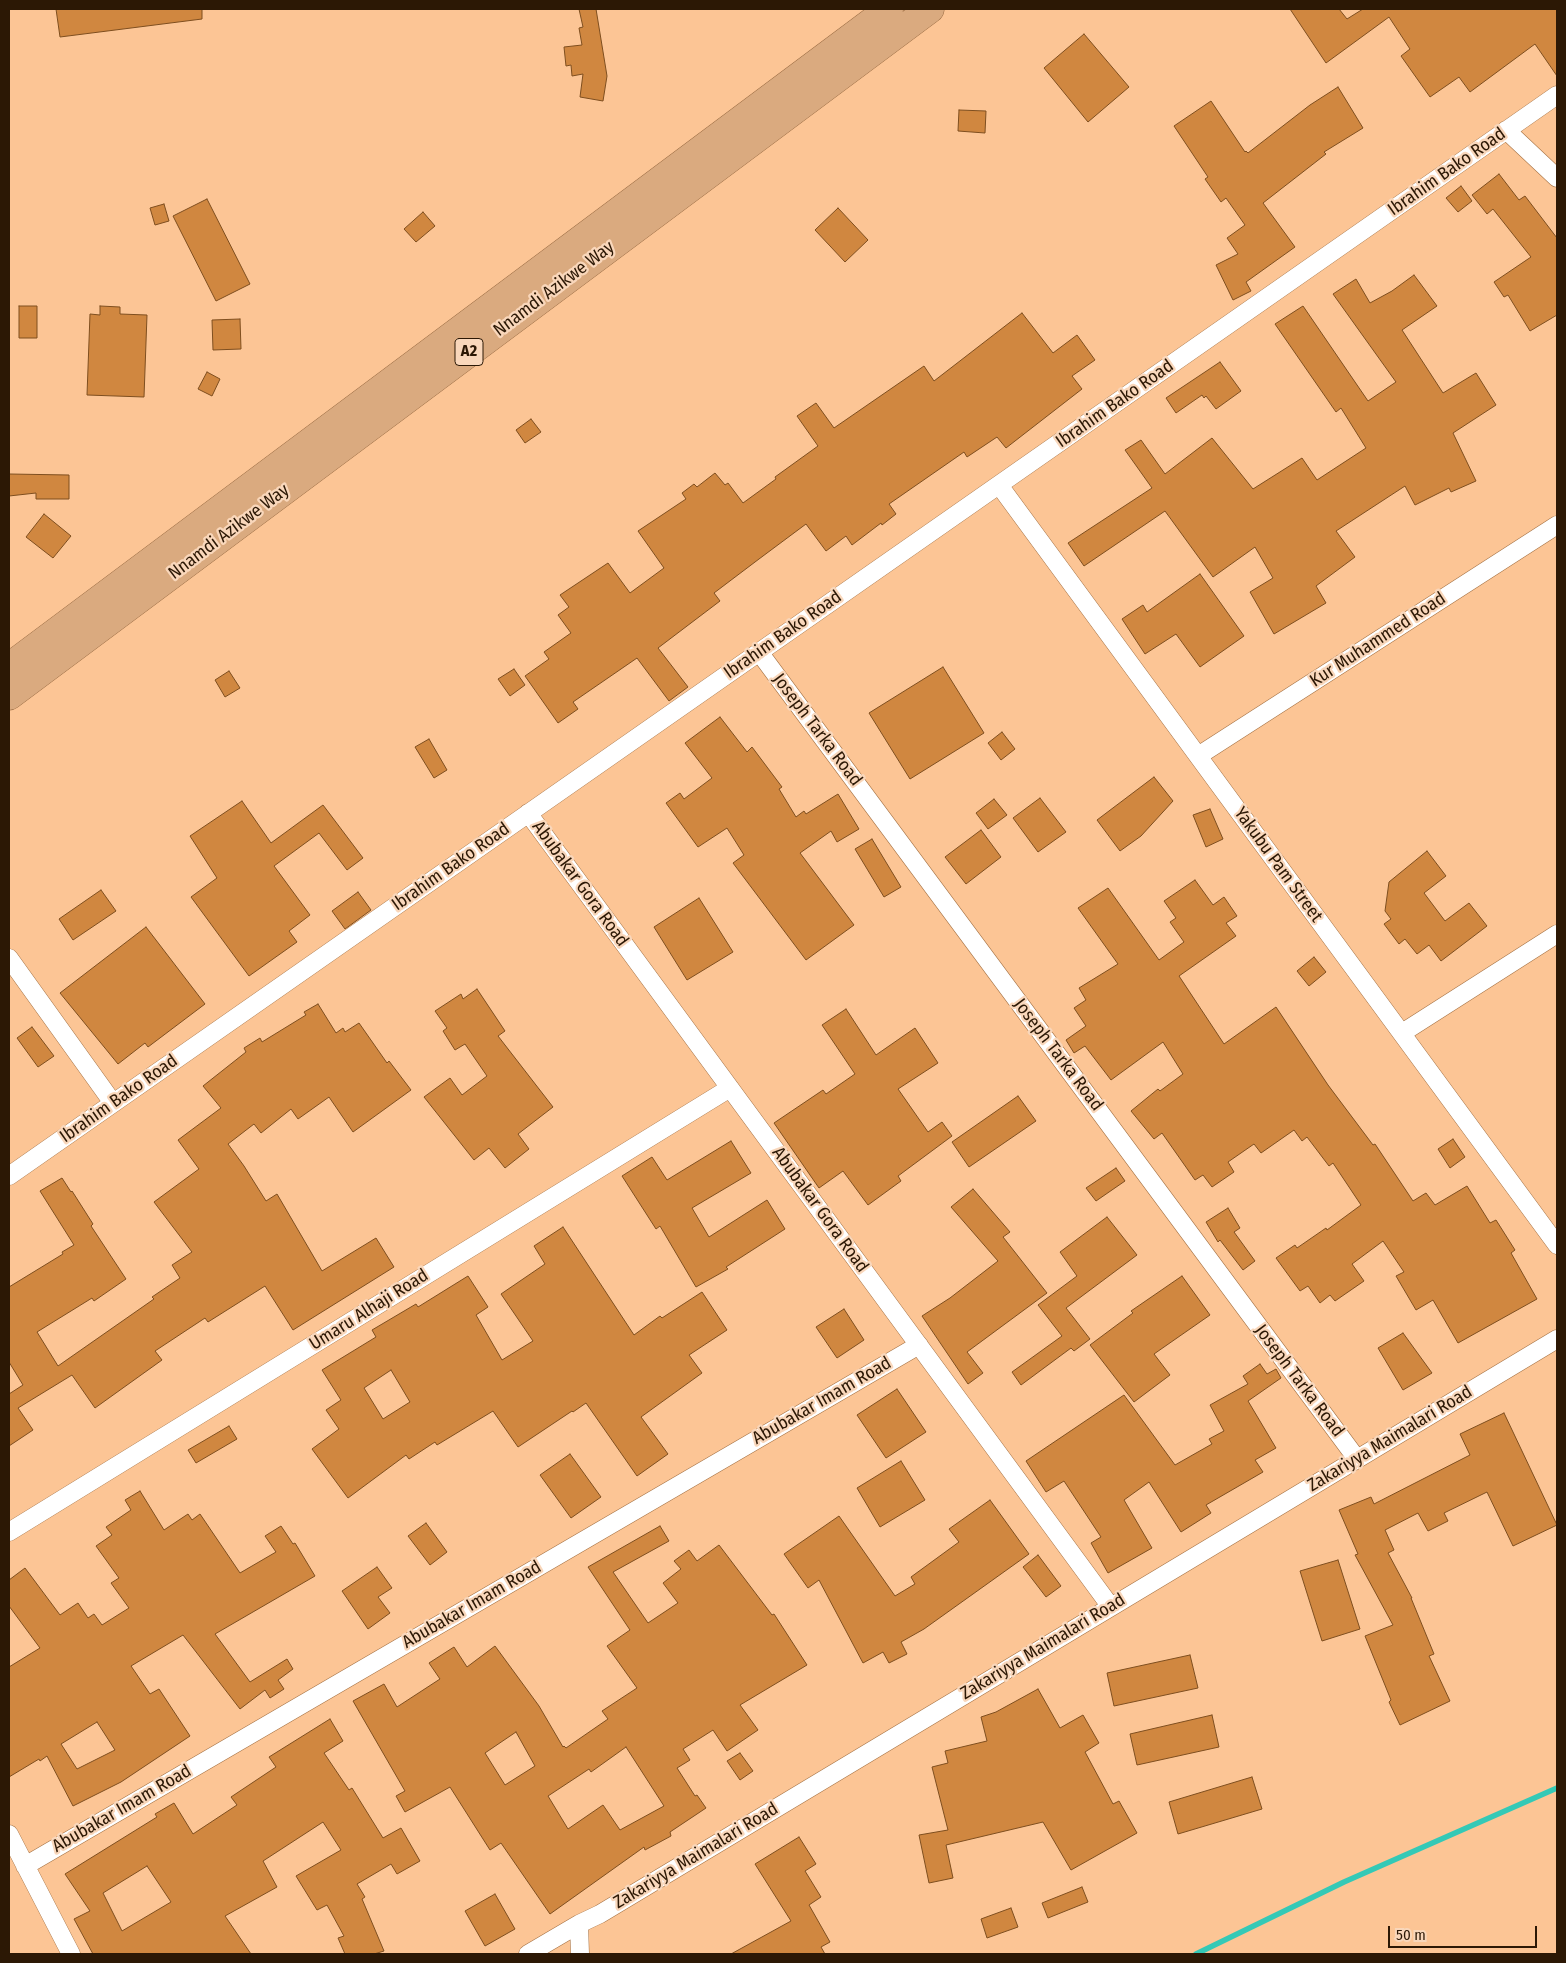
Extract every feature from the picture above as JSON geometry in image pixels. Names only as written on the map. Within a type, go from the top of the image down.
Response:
[{"type":"highway","name":"Nnamdi Azikwe Way","points":[[9,667],[890,9]]},
{"type":"highway","name":"Nnamdi Azikwe Way","points":[[9,696],[930,9]]},
{"type":"street","name":"Ibrahim Bako Road","points":[[9,1176],[1557,95]]},
{"type":"street","points":[[1506,130],[1557,178]]},
{"type":"street","name":"Yakubu Pam Street","points":[[999,484],[1557,1244]]},
{"type":"street","name":"Kur Muhammed Road","points":[[1198,756],[1557,525]]},
{"type":"street","name":"Joseph Tarka Road","points":[[760,652],[1357,1459]]},
{"type":"street","name":"Abubakar Gora Road","points":[[528,813],[1111,1607]]},
{"type":"street","points":[[1402,1033],[1557,934]]},
{"type":"street","points":[[9,958],[113,1103]]},
{"type":"street","name":"Umaru Alhaji Road","points":[[9,1532],[730,1088]]},
{"type":"street","name":"Zakariyya Maimalari Road","points":[[528,1954],[578,1924],[600,1914],[1557,1338]]},
{"type":"street","name":"Abubakar Imam Road","points":[[25,1866],[919,1345]]},
{"type":"street","points":[[9,1834],[71,1954]]},
{"type":"street","points":[[578,1924],[580,1954]]},
{"type":"building","points":[[56,9],[202,9],[202,19],[60,37]]},
{"type":"building","points":[[579,9],[596,9],[607,76],[603,101],[580,97],[583,74],[572,76],[571,65],[566,66],[564,47],[582,45],[579,28],[583,27]]},
{"type":"building","points":[[1290,9],[1339,9],[1347,19],[1363,9],[1557,9],[1557,76],[1535,44],[1470,92],[1459,77],[1430,97],[1401,56],[1410,49],[1389,17],[1326,63]]},
{"type":"building","points":[[1084,34],[1129,87],[1088,122],[1044,68]]},
{"type":"building","points":[[1338,87],[1363,128],[1324,152],[1326,154],[1263,203],[1295,247],[1246,282],[1251,291],[1233,300],[1216,265],[1238,254],[1227,238],[1245,225],[1226,198],[1221,202],[1205,179],[1208,177],[1174,126],[1211,101],[1245,152],[1248,153],[1310,105]]},
{"type":"building","points":[[959,110],[986,111],[985,133],[958,131]]},
{"type":"building","points":[[1499,174],[1519,200],[1525,196],[1557,238],[1557,315],[1530,331],[1508,295],[1504,297],[1494,282],[1531,257],[1493,209],[1487,214],[1472,195]]},
{"type":"building","points":[[1461,186],[1472,201],[1458,212],[1446,198]]},
{"type":"building","points":[[207,199],[250,284],[216,301],[173,216]]},
{"type":"building","points":[[164,204],[169,221],[155,225],[150,208]]},
{"type":"building","points":[[838,208],[868,240],[845,262],[815,230]]},
{"type":"building","points":[[423,212],[435,226],[416,242],[404,229]]},
{"type":"building","points":[[1414,275],[1437,306],[1402,330],[1443,393],[1476,373],[1496,405],[1453,433],[1476,481],[1451,492],[1449,488],[1415,505],[1405,486],[1336,531],[1355,557],[1316,586],[1326,603],[1274,634],[1250,592],[1273,578],[1255,547],[1213,577],[1165,511],[1084,566],[1068,543],[1152,488],[1125,450],[1141,440],[1165,474],[1212,438],[1253,489],[1302,458],[1317,480],[1366,448],[1341,408],[1336,412],[1275,324],[1303,306],[1368,401],[1396,382],[1333,294],[1356,279],[1370,303],[1392,291]]},
{"type":"building","points":[[19,306],[37,306],[37,338],[19,338]]},
{"type":"building","points":[[100,306],[120,307],[120,314],[147,315],[144,397],[87,395],[90,314],[100,315]]},
{"type":"building","points":[[1022,313],[1053,353],[1077,335],[1095,360],[1072,376],[1082,389],[1006,448],[997,437],[967,457],[964,452],[889,504],[896,514],[852,545],[846,536],[826,551],[806,524],[759,559],[714,593],[720,601],[658,648],[688,687],[669,701],[637,658],[573,702],[578,709],[558,723],[525,676],[549,659],[544,652],[571,633],[558,615],[569,607],[560,595],[608,563],[630,593],[664,568],[638,531],[686,499],[682,493],[694,484],[697,487],[715,473],[725,485],[728,483],[743,503],[818,446],[797,416],[816,403],[834,428],[924,366],[934,381]]},
{"type":"building","points":[[240,319],[241,349],[213,350],[212,320]]},
{"type":"building","points":[[1220,362],[1241,391],[1216,409],[1206,396],[1204,398],[1202,395],[1176,413],[1166,398]]},
{"type":"building","points":[[207,372],[220,379],[212,396],[198,389]]},
{"type":"building","points":[[531,419],[541,432],[525,443],[516,430]]},
{"type":"building","points":[[9,474],[69,475],[69,499],[36,499],[36,493],[9,496]]},
{"type":"building","points":[[44,514],[71,536],[53,558],[26,537]]},
{"type":"building","points":[[1200,574],[1244,636],[1200,667],[1176,634],[1145,654],[1122,619],[1143,605],[1147,612]]},
{"type":"building","points":[[943,667],[984,733],[910,779],[869,713]]},
{"type":"building","points":[[514,669],[525,685],[510,696],[498,679]]},
{"type":"building","points":[[229,671],[240,688],[225,697],[215,680]]},
{"type":"building","points":[[720,717],[747,752],[752,747],[782,787],[779,789],[796,817],[804,811],[806,814],[838,794],[859,829],[837,842],[831,831],[800,853],[854,925],[806,960],[733,863],[744,855],[727,828],[698,847],[666,803],[680,793],[684,799],[712,778],[685,743]]},
{"type":"building","points":[[1002,732],[1015,749],[1001,760],[988,743]]},
{"type":"building","points":[[429,739],[447,770],[434,778],[415,747]]},
{"type":"building","points":[[1154,777],[1173,801],[1141,836],[1120,851],[1097,820]]},
{"type":"building","points":[[1040,798],[1066,832],[1038,852],[1013,818]]},
{"type":"building","points":[[994,799],[1007,815],[988,829],[976,813]]},
{"type":"building","points":[[242,801],[271,843],[323,805],[363,858],[347,870],[319,833],[274,866],[310,915],[289,931],[297,942],[249,976],[191,897],[217,878],[190,836]]},
{"type":"building","points":[[1210,809],[1223,839],[1206,847],[1193,815]]},
{"type":"building","points":[[981,830],[1001,857],[966,884],[945,857]]},
{"type":"building","points":[[872,839],[901,887],[884,897],[855,849]]},
{"type":"building","points":[[1427,851],[1446,876],[1424,893],[1445,921],[1469,903],[1487,926],[1441,961],[1429,945],[1417,954],[1405,939],[1399,944],[1384,924],[1391,919],[1385,911],[1389,882]]},
{"type":"building","points":[[1195,880],[1213,905],[1224,897],[1237,916],[1226,923],[1236,936],[1179,976],[1224,1044],[1276,1007],[1328,1085],[1373,1145],[1375,1144],[1413,1201],[1426,1193],[1435,1205],[1467,1186],[1490,1223],[1496,1220],[1515,1250],[1511,1253],[1537,1299],[1458,1343],[1433,1300],[1416,1310],[1396,1276],[1404,1272],[1383,1241],[1352,1264],[1364,1281],[1335,1301],[1330,1295],[1320,1303],[1308,1286],[1300,1291],[1276,1258],[1295,1245],[1297,1248],[1326,1228],[1327,1230],[1361,1205],[1333,1163],[1329,1166],[1307,1137],[1302,1141],[1294,1130],[1261,1153],[1254,1144],[1228,1162],[1234,1172],[1212,1187],[1203,1175],[1195,1180],[1162,1133],[1154,1139],[1131,1111],[1158,1089],[1160,1091],[1183,1074],[1163,1042],[1111,1080],[1085,1046],[1074,1053],[1066,1040],[1086,1026],[1074,1008],[1086,1000],[1079,988],[1118,964],[1078,908],[1108,888],[1159,960],[1184,942],[1170,922],[1176,918],[1164,901]]},
{"type":"building","points":[[101,890],[116,911],[73,940],[59,919]]},
{"type":"building","points":[[358,892],[371,910],[345,929],[332,911]]},
{"type":"building","points":[[699,898],[733,952],[687,980],[654,927]]},
{"type":"building","points":[[146,927],[205,1004],[148,1047],[145,1043],[118,1064],[60,993]]},
{"type":"building","points":[[1314,957],[1326,972],[1309,986],[1297,971]]},
{"type":"building","points":[[477,989],[505,1031],[498,1036],[553,1107],[518,1134],[529,1149],[505,1168],[489,1148],[474,1160],[424,1097],[450,1078],[462,1095],[487,1076],[465,1044],[455,1050],[443,1031],[447,1028],[435,1011],[461,994],[463,999]]},
{"type":"building","points":[[318,1004],[336,1033],[343,1028],[345,1032],[359,1023],[387,1063],[389,1061],[411,1090],[353,1132],[329,1097],[298,1119],[291,1109],[261,1133],[254,1124],[228,1144],[266,1201],[277,1194],[322,1271],[376,1238],[394,1267],[293,1330],[265,1286],[208,1322],[205,1318],[155,1351],[162,1360],[95,1408],[72,1375],[18,1408],[33,1430],[9,1446],[9,1394],[23,1385],[9,1362],[9,1287],[63,1254],[62,1252],[74,1245],[40,1191],[62,1178],[93,1224],[91,1226],[126,1279],[94,1301],[92,1298],[37,1332],[58,1366],[154,1299],[152,1297],[180,1278],[172,1265],[192,1252],[154,1202],[199,1169],[178,1140],[221,1108],[203,1086],[246,1052],[244,1048],[260,1038],[262,1042],[306,1015],[304,1012]]},
{"type":"building","points":[[846,1009],[876,1055],[915,1028],[938,1063],[898,1089],[928,1132],[942,1122],[952,1136],[898,1176],[901,1181],[868,1205],[843,1171],[819,1188],[774,1123],[823,1090],[826,1094],[855,1074],[822,1025]]},
{"type":"building","points":[[32,1027],[54,1056],[38,1067],[17,1038]]},
{"type":"building","points":[[1018,1096],[1036,1121],[969,1167],[952,1142]]},
{"type":"building","points":[[1453,1139],[1465,1157],[1450,1168],[1438,1149]]},
{"type":"building","points":[[731,1141],[751,1173],[692,1208],[709,1237],[767,1200],[785,1229],[726,1267],[728,1269],[696,1287],[660,1226],[656,1229],[622,1176],[652,1157],[667,1180]]},
{"type":"building","points":[[1116,1168],[1125,1181],[1096,1201],[1086,1188]]},
{"type":"building","points":[[973,1189],[1010,1232],[1003,1237],[1047,1293],[967,1352],[983,1373],[968,1384],[922,1316],[950,1298],[998,1261],[951,1207]]},
{"type":"building","points":[[1228,1208],[1240,1228],[1234,1232],[1255,1261],[1243,1270],[1220,1240],[1218,1242],[1206,1222]]},
{"type":"building","points":[[1107,1217],[1137,1255],[1066,1308],[1090,1339],[1074,1351],[1071,1348],[1021,1385],[1012,1372],[1062,1336],[1038,1305],[1077,1276],[1060,1252]]},
{"type":"building","points":[[563,1227],[634,1335],[660,1316],[662,1318],[702,1292],[727,1330],[689,1355],[702,1373],[641,1417],[668,1454],[637,1476],[586,1403],[518,1447],[493,1411],[437,1445],[435,1442],[409,1459],[406,1455],[348,1498],[312,1449],[339,1429],[326,1410],[341,1400],[322,1370],[376,1337],[372,1330],[416,1304],[418,1307],[468,1276],[488,1307],[476,1315],[502,1360],[533,1341],[501,1294],[545,1264],[534,1246]],"holes":[[[391,1370],[410,1402],[383,1419],[364,1388]]]},
{"type":"building","points":[[1182,1276],[1210,1315],[1154,1354],[1170,1375],[1134,1402],[1090,1345],[1133,1313],[1131,1311]]},
{"type":"building","points":[[844,1309],[864,1340],[837,1358],[816,1327]]},
{"type":"building","points":[[1403,1333],[1432,1373],[1403,1390],[1378,1348]]},
{"type":"building","points":[[1260,1364],[1267,1374],[1276,1369],[1281,1378],[1248,1401],[1276,1448],[1255,1460],[1263,1472],[1206,1505],[1211,1513],[1181,1532],[1149,1482],[1124,1500],[1152,1548],[1108,1573],[1091,1543],[1101,1537],[1064,1481],[1046,1492],[1026,1461],[1124,1395],[1175,1465],[1212,1444],[1209,1439],[1224,1431],[1210,1405],[1248,1384],[1243,1376]]},
{"type":"building","points":[[897,1389],[926,1432],[886,1458],[857,1415]]},
{"type":"building","points":[[1504,1413],[1557,1525],[1513,1546],[1487,1492],[1444,1513],[1448,1521],[1428,1531],[1418,1513],[1385,1530],[1394,1550],[1388,1553],[1412,1598],[1434,1654],[1429,1656],[1450,1701],[1400,1725],[1389,1702],[1391,1700],[1365,1636],[1393,1625],[1355,1555],[1358,1554],[1339,1510],[1371,1497],[1374,1504],[1470,1455],[1460,1434]]},
{"type":"building","points":[[229,1426],[237,1439],[196,1463],[188,1450]]},
{"type":"building","points":[[570,1454],[601,1497],[571,1518],[540,1475]]},
{"type":"building","points":[[901,1461],[925,1500],[880,1527],[857,1488]]},
{"type":"building","points":[[140,1491],[164,1530],[188,1514],[192,1520],[200,1514],[240,1573],[276,1552],[265,1536],[281,1526],[293,1544],[295,1543],[315,1576],[215,1634],[250,1682],[287,1659],[293,1669],[278,1680],[284,1689],[270,1698],[265,1690],[240,1709],[183,1635],[131,1666],[150,1694],[159,1689],[190,1736],[121,1782],[73,1806],[47,1756],[9,1777],[9,1667],[40,1648],[9,1606],[9,1580],[25,1568],[60,1615],[78,1603],[88,1618],[94,1614],[102,1625],[129,1608],[111,1583],[119,1578],[96,1546],[112,1535],[106,1527],[131,1510],[125,1500]],"holes":[[[97,1722],[115,1750],[77,1769],[61,1744]]]},
{"type":"building","points":[[990,1500],[1029,1554],[924,1629],[901,1642],[907,1654],[889,1663],[883,1652],[863,1663],[819,1580],[808,1588],[784,1554],[839,1516],[895,1596],[915,1584],[911,1577],[959,1542],[949,1529]]},
{"type":"building","points":[[426,1523],[447,1552],[430,1565],[408,1536]]},
{"type":"building","points":[[660,1526],[669,1541],[613,1572],[648,1623],[678,1603],[663,1583],[681,1569],[674,1561],[689,1550],[697,1561],[719,1545],[772,1615],[774,1614],[807,1665],[740,1705],[758,1730],[727,1751],[713,1730],[683,1749],[690,1760],[677,1768],[695,1796],[697,1795],[706,1808],[670,1832],[671,1836],[645,1850],[644,1847],[550,1914],[501,1843],[490,1850],[450,1787],[405,1812],[396,1796],[405,1791],[353,1701],[384,1684],[397,1707],[440,1679],[429,1663],[454,1647],[467,1667],[495,1646],[539,1706],[563,1747],[566,1748],[608,1719],[602,1711],[637,1688],[607,1646],[630,1630],[588,1567]],"holes":[[[516,1732],[535,1766],[505,1785],[485,1753]],[[626,1747],[664,1806],[620,1830],[603,1805],[568,1829],[548,1796],[589,1769],[591,1772]]]},
{"type":"building","points":[[1038,1555],[1061,1586],[1046,1597],[1023,1567]]},
{"type":"building","points":[[1338,1560],[1360,1629],[1322,1641],[1300,1571]]},
{"type":"building","points":[[377,1567],[392,1588],[378,1597],[390,1613],[368,1629],[342,1591]]},
{"type":"building","points":[[1190,1655],[1198,1688],[1114,1706],[1107,1673]]},
{"type":"building","points":[[1038,1689],[1060,1728],[1083,1715],[1099,1743],[1085,1752],[1113,1804],[1119,1801],[1137,1833],[1071,1870],[1043,1822],[946,1845],[953,1878],[929,1883],[919,1835],[948,1830],[932,1767],[948,1763],[945,1751],[987,1741],[981,1717],[996,1712]]},
{"type":"building","points":[[1212,1715],[1219,1747],[1137,1765],[1130,1734]]},
{"type":"building","points":[[330,1719],[343,1741],[324,1753],[349,1790],[352,1788],[383,1838],[401,1828],[420,1861],[397,1874],[391,1864],[357,1884],[365,1897],[362,1899],[384,1951],[374,1954],[345,1954],[338,1938],[344,1936],[327,1905],[317,1910],[296,1876],[341,1850],[323,1822],[263,1861],[277,1887],[225,1916],[251,1954],[93,1954],[74,1919],[90,1911],[65,1874],[157,1817],[155,1814],[174,1803],[193,1834],[237,1805],[231,1797],[276,1767],[269,1757]],"holes":[[[147,1866],[171,1902],[122,1931],[103,1893]]]},
{"type":"building","points":[[740,1753],[753,1771],[740,1780],[727,1761]]},
{"type":"building","points":[[1252,1777],[1262,1809],[1178,1834],[1169,1802]]},
{"type":"building","points":[[799,1837],[816,1864],[805,1871],[821,1897],[809,1905],[830,1942],[821,1947],[825,1954],[731,1954],[791,1921],[755,1864]]},
{"type":"building","points":[[1082,1887],[1088,1902],[1048,1918],[1042,1903]]},
{"type":"building","points":[[495,1894],[515,1929],[485,1946],[465,1911]]},
{"type":"building","points":[[1011,1908],[1018,1927],[987,1938],[981,1919]]},
{"type":"waterway","points":[[1196,1954],[1344,1882],[1557,1788]]}]
